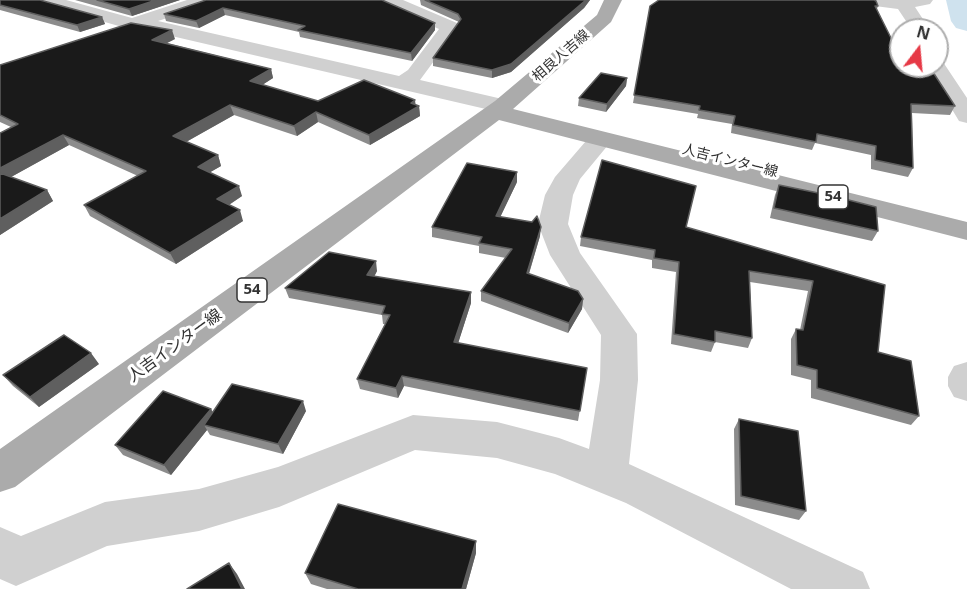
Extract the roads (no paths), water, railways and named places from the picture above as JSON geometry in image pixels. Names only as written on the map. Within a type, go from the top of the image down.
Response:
[{"type":"main road","name":"相良人吉線","points":[[499,109],[605,18],[613,0]]},
{"type":"main road","name":"人吉インター線","points":[[499,109],[601,139],[967,231]]},
{"type":"main road","name":"人吉インター線","points":[[0,473],[499,109],[967,219]]},
{"type":"street","points":[[47,0],[134,24],[150,25],[403,83],[499,109]]},
{"type":"street","points":[[100,35],[204,0]]},
{"type":"street","points":[[867,0],[904,4],[924,0]]},
{"type":"street","points":[[403,83],[415,74],[450,27],[404,2]]},
{"type":"street","points":[[904,4],[913,18]]},
{"type":"street","points":[[134,24],[140,28],[499,109]]},
{"type":"street","points":[[945,78],[964,104]]},
{"type":"street","points":[[601,139],[568,177],[559,195],[553,224],[565,255],[620,334],[619,380],[606,475]]},
{"type":"street","points":[[967,377],[967,386]]},
{"type":"street","points":[[0,550],[16,562],[105,524],[199,510],[279,488],[413,432],[497,441],[559,457],[641,489],[788,564],[846,589]]},
{"type":"waterway","points":[[961,0],[967,21]]}]
